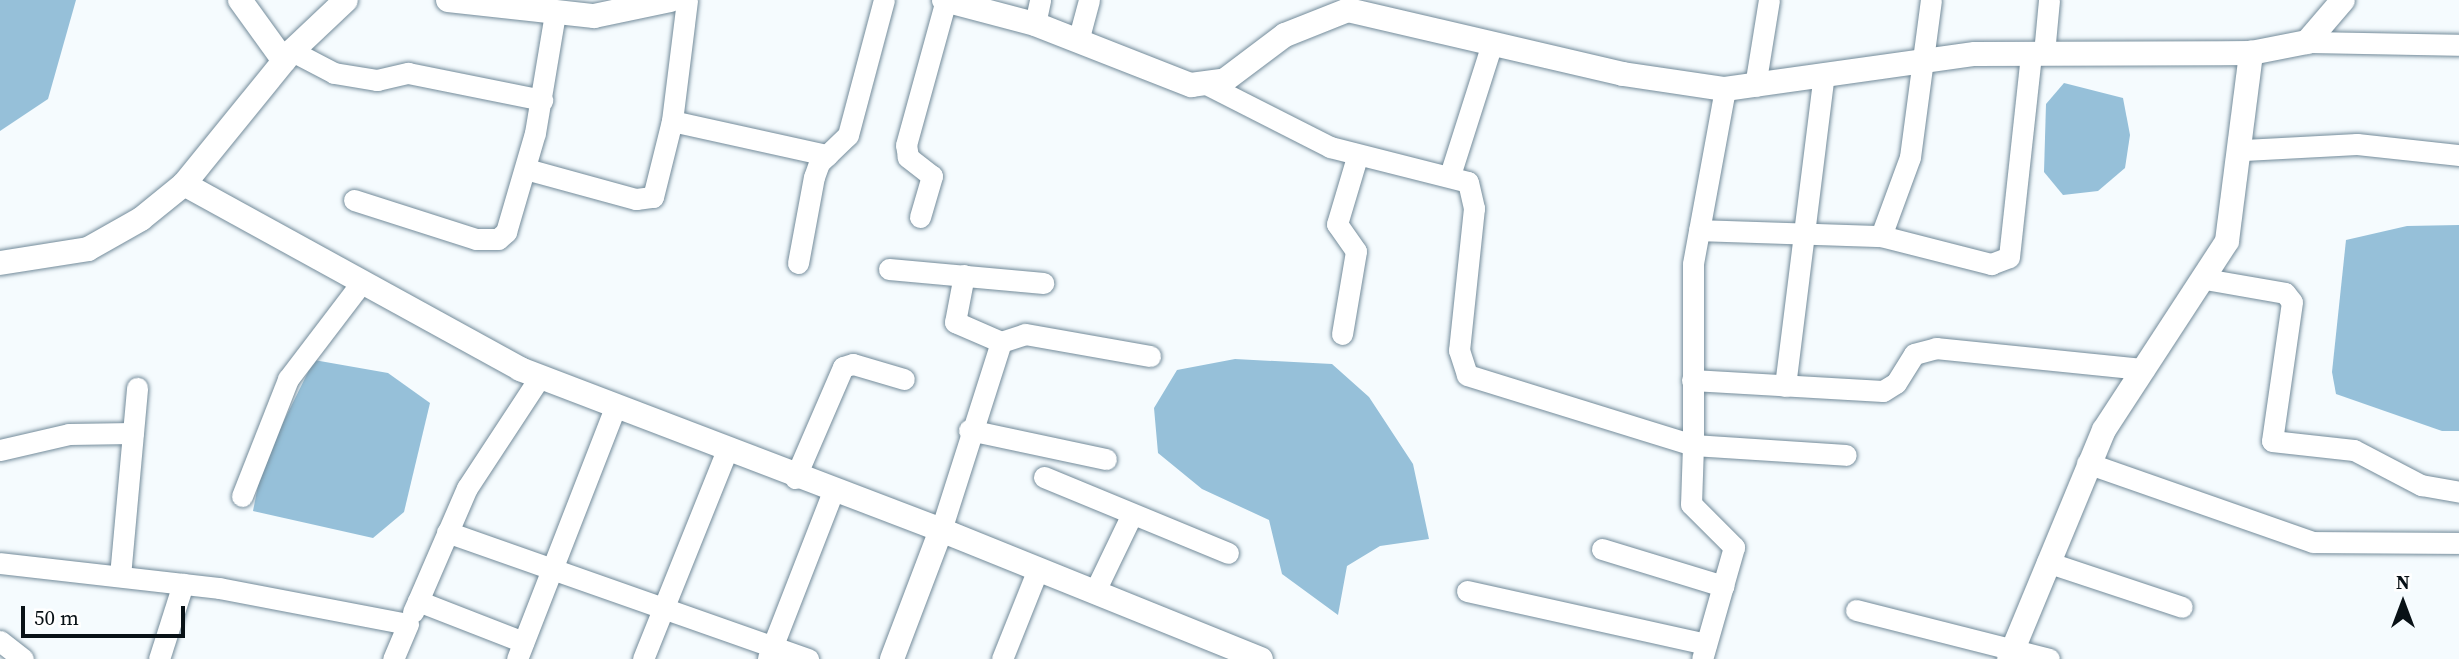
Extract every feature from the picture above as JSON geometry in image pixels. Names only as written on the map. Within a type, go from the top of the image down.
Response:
[{"type":"street","points":[[240,0],[288,56],[334,73],[377,80],[408,73],[542,100]]},
{"type":"street","points":[[0,263],[88,249],[184,184],[288,56],[346,0]]},
{"type":"street","points":[[448,0],[555,13],[613,14],[670,0]]},
{"type":"street","points":[[526,169],[646,200],[656,192],[672,121],[687,0]]},
{"type":"street","points":[[798,263],[814,177],[827,155],[848,135],[884,0]]},
{"type":"street","points":[[920,217],[932,176],[908,157],[906,145],[945,0],[1035,24],[1172,81],[1210,86],[1357,157],[1450,175],[1468,182],[1474,208],[1459,350],[1467,375],[1496,389],[1693,445],[1846,455]]},
{"type":"street","points":[[1035,24],[1040,0]]},
{"type":"street","points":[[1078,41],[1088,0]]},
{"type":"street","points":[[1755,86],[1769,0]]},
{"type":"street","points":[[1881,236],[1910,157],[1921,58],[1931,0]]},
{"type":"street","points":[[1699,230],[1881,236],[1991,264],[2009,257],[2037,53],[2049,0]]},
{"type":"street","points":[[2308,42],[2343,0]]},
{"type":"street","points":[[1210,86],[1285,35],[1349,5],[1492,43],[1725,89],[1921,58],[2037,53],[2251,53],[2308,42],[2459,44]]},
{"type":"street","points":[[354,200],[488,242],[506,232],[526,169],[542,100],[555,13]]},
{"type":"street","points":[[1450,175],[1492,43]]},
{"type":"street","points":[[2011,654],[2088,463],[2144,369],[2227,241],[2244,150],[2251,53]]},
{"type":"street","points":[[1785,386],[1825,73]]},
{"type":"street","points":[[1467,591],[1704,651],[1734,547],[1691,504],[1693,445],[1690,313],[1699,230],[1725,89]]},
{"type":"street","points":[[672,121],[827,155]]},
{"type":"street","points":[[2244,150],[2357,144],[2459,155]]},
{"type":"street","points":[[1342,334],[1356,251],[1338,225],[1357,157]]},
{"type":"street","points":[[184,184],[540,377],[832,494],[941,530],[1261,659]]},
{"type":"street","points":[[889,269],[1043,283]]},
{"type":"street","points":[[964,275],[955,322],[1001,342],[1025,334],[1150,356]]},
{"type":"street","points":[[2204,279],[2285,293],[2292,302],[2273,440],[2354,450],[2421,485],[2459,492]]},
{"type":"street","points":[[242,496],[288,379],[362,282]]},
{"type":"street","points":[[892,659],[941,530],[970,430],[1001,342]]},
{"type":"street","points":[[1692,380],[1883,390],[1896,383],[1914,354],[1936,348],[2144,369]]},
{"type":"street","points":[[795,478],[843,367],[853,364],[904,379]]},
{"type":"street","points":[[393,659],[467,488],[540,377]]},
{"type":"street","points":[[120,576],[137,388]]},
{"type":"street","points":[[418,601],[520,651],[615,408]]},
{"type":"street","points":[[970,430],[1106,459]]},
{"type":"street","points":[[0,450],[69,434],[133,433]]},
{"type":"street","points":[[643,659],[726,453]]},
{"type":"street","points":[[2088,463],[2313,542],[2459,543]]},
{"type":"street","points":[[1044,477],[1228,552]]},
{"type":"street","points":[[769,653],[832,494]]},
{"type":"street","points":[[1095,591],[1132,514]]},
{"type":"street","points":[[447,532],[663,607],[769,653],[808,659]]},
{"type":"street","points":[[1602,549],[1723,586]]},
{"type":"street","points":[[2047,562],[2182,607]]},
{"type":"street","points":[[0,563],[183,584],[408,624]]},
{"type":"street","points":[[1002,659],[1038,569]]},
{"type":"street","points":[[159,659],[183,584]]},
{"type":"street","points":[[1856,610],[2011,654],[2049,659]]},
{"type":"street","points":[[0,641],[23,659]]},
{"type":"water","points":[[0,0],[76,0],[48,99],[0,131]]},
{"type":"water","points":[[2064,83],[2123,98],[2130,135],[2125,168],[2098,191],[2063,195],[2044,172],[2046,104]]},
{"type":"water","points":[[2459,225],[2459,431],[2442,431],[2336,394],[2332,372],[2346,240],[2407,226]]},
{"type":"water","points":[[1235,359],[1332,364],[1369,397],[1413,464],[1429,539],[1380,546],[1347,566],[1338,615],[1282,574],[1269,520],[1202,489],[1158,453],[1154,408],[1177,370]]},
{"type":"water","points":[[314,360],[388,373],[430,403],[404,512],[373,538],[253,511],[262,465]]}]
